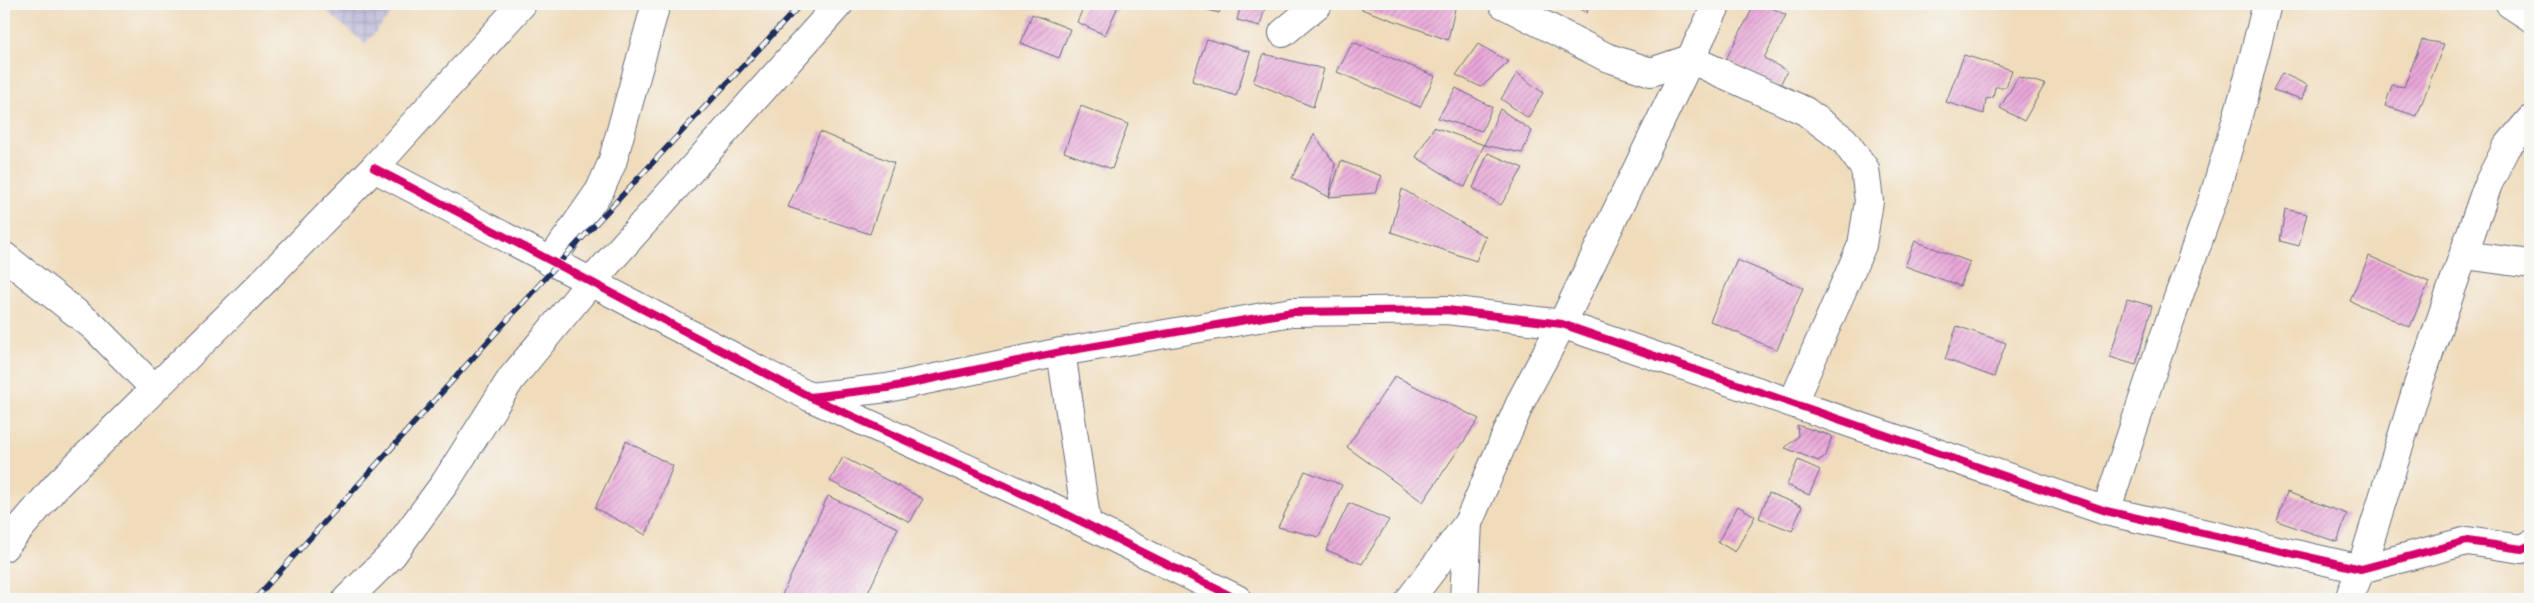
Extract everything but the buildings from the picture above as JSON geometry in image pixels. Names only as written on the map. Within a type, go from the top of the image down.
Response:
[{"type":"street","points":[[4,547],[57,485],[259,286],[374,168],[522,4]]},
{"type":"street","points":[[550,262],[600,190],[612,163],[656,4]]},
{"type":"street","points":[[347,599],[392,555],[445,483],[511,379],[590,283],[839,4]]},
{"type":"street","points":[[1283,33],[1318,4]]},
{"type":"street","points":[[1503,4],[1606,57],[1651,72],[1690,58],[1805,110],[1844,140],[1865,169],[1870,201],[1862,245],[1793,402]]},
{"type":"street","points":[[1410,599],[1468,523],[1522,399],[1562,324],[1717,4]]},
{"type":"street","points":[[2106,511],[2155,362],[2214,196],[2245,91],[2267,4]]},
{"type":"street","points":[[2510,4],[2530,17]]},
{"type":"street","points":[[2349,599],[2361,569],[2418,385],[2492,176],[2507,147],[2530,120]]},
{"type":"street","points":[[374,168],[810,397],[1087,524],[1237,599]]},
{"type":"street","points":[[2464,255],[2530,264]]},
{"type":"street","points":[[4,256],[94,327],[154,388]]},
{"type":"street","points":[[810,397],[887,388],[1061,352],[1292,312],[1447,310],[1562,324],[2106,511],[2361,569],[2467,541],[2522,549],[2530,545]]},
{"type":"street","points":[[1061,352],[1087,524]]},
{"type":"street","points":[[1464,599],[1468,523]]},
{"type":"shaded area","points":[[318,4],[400,4],[365,44]]},
{"type":"railway","points":[[255,599],[557,265],[801,4]]},
{"type":"cycle path","points":[[374,168],[810,397],[1056,509],[1237,599]]},
{"type":"cycle path","points":[[810,397],[887,388],[1061,352],[1292,312],[1447,310],[1562,324],[2106,511],[2361,569],[2467,541],[2522,549],[2530,545]]}]
